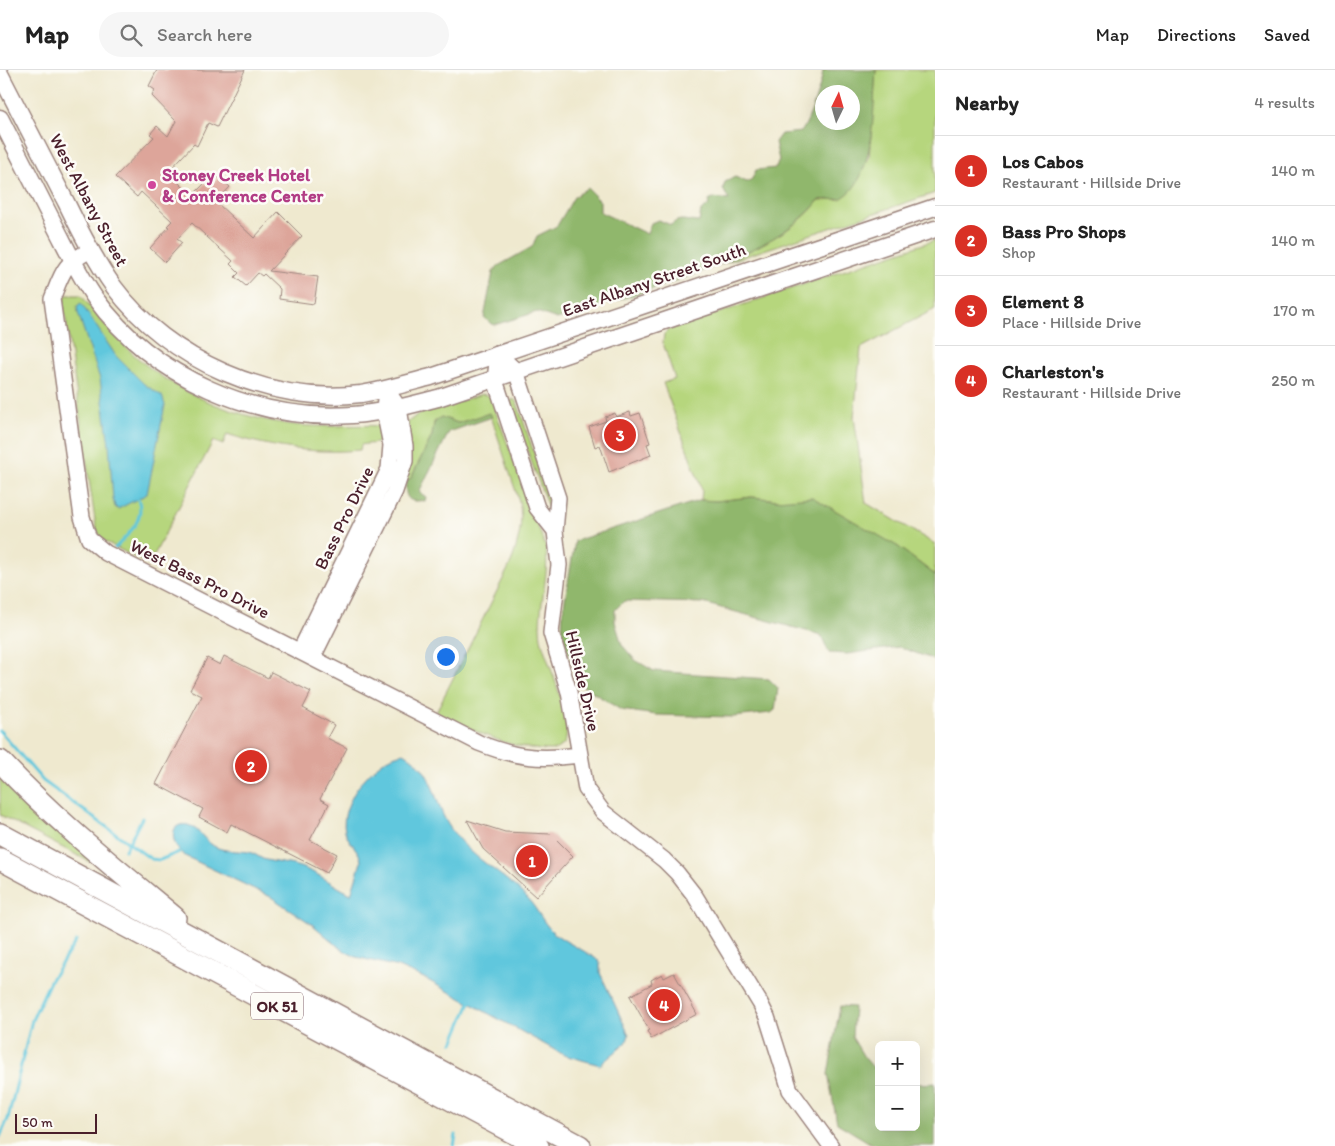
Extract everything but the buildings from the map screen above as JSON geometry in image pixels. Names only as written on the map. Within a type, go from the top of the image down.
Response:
[{"type":"highway","points":[[0,761],[36,800],[63,824],[211,948]]},
{"type":"highway","name":"OK 51","points":[[0,834],[580,1146]]},
{"type":"highway","name":"OK 51","points":[[0,858],[538,1146]]},
{"type":"main road","name":"West Albany Street","points":[[0,74],[91,250],[114,288],[152,327],[186,353],[229,375],[267,386],[311,394],[360,394],[386,389]]},
{"type":"main road","points":[[0,118],[71,260],[96,299],[131,338],[171,369],[209,390],[262,408],[316,416],[353,415],[392,410],[495,380],[516,371],[935,229]]},
{"type":"main road","name":"East Albany Street South","points":[[386,389],[431,377],[935,207]]},
{"type":"street","points":[[71,260],[91,250]]},
{"type":"street","name":"West Bass Pro Drive","points":[[71,260],[61,274],[52,299],[82,517],[89,539],[106,553],[480,743],[503,753],[546,759],[579,755]]},
{"type":"street","points":[[498,354],[516,371]]},
{"type":"street","points":[[498,354],[495,380],[537,508],[555,531]]},
{"type":"street","name":"Hillside Drive","points":[[516,371],[558,498],[555,531],[559,565],[551,633],[569,692],[586,790],[593,801],[614,821],[678,873],[695,896],[760,1003],[790,1090],[831,1146]]},
{"type":"street","name":"Bass Pro Drive","points":[[307,654],[389,469],[392,410],[386,389]]},
{"type":"green space","points":[[823,70],[876,70],[871,140],[867,158],[861,175],[853,188],[842,198],[819,200],[798,221],[769,240],[735,258],[659,287],[557,319],[537,312],[494,325],[484,318],[493,272],[498,266],[532,247],[537,236],[557,226],[574,197],[587,188],[600,201],[600,212],[647,234],[651,223],[658,220],[671,225],[681,220],[699,222],[701,211],[708,206],[709,201],[713,198],[729,200],[723,189],[725,182],[735,177],[747,182],[752,179],[756,170],[776,168],[779,160],[775,142],[781,134],[801,132],[815,101],[815,130],[860,130],[860,85],[820,85]]},
{"type":"green space","points":[[876,70],[935,70],[935,193],[716,266],[785,231],[809,212],[819,200],[841,199],[869,158]]},
{"type":"green space","points":[[935,240],[935,309],[861,348],[854,417],[866,503],[935,544],[935,575],[897,546],[778,500],[752,497],[716,501],[701,500],[702,490],[663,383],[675,379],[663,343],[664,334],[668,330]]},
{"type":"green space","points":[[65,295],[81,295],[114,335],[143,363],[162,377],[204,400],[250,416],[296,425],[380,426],[384,435],[377,443],[361,445],[360,450],[343,451],[293,449],[227,434],[223,445],[213,441],[149,565],[106,542],[100,537],[96,527],[64,307]]},
{"type":"green space","points":[[482,394],[490,396],[546,548],[547,560],[540,632],[563,707],[567,733],[565,743],[555,750],[523,747],[508,743],[479,733],[436,712],[511,563],[516,548],[521,517],[519,501],[490,413],[458,423],[441,417],[434,422],[432,436],[411,478],[406,482],[408,422],[417,415]]},
{"type":"green space","points":[[513,399],[517,402],[550,501],[549,510],[510,403]]},
{"type":"green space","points":[[490,413],[492,417],[449,432],[419,492],[426,497],[425,501],[410,500],[406,492],[406,482],[411,478],[432,436],[434,423],[441,417],[458,423]]},
{"type":"green space","points":[[752,497],[777,500],[812,497],[897,546],[935,575],[935,660],[899,647],[847,654],[829,653],[821,635],[703,603],[624,601],[615,610],[615,622],[622,645],[635,660],[654,671],[769,679],[778,688],[775,710],[771,713],[733,717],[656,715],[621,710],[578,683],[562,632],[563,611],[575,541],[701,500],[716,501]]},
{"type":"green space","points":[[0,772],[94,859],[90,862],[0,815]]},
{"type":"green space","points":[[840,1006],[854,1007],[852,1037],[864,1057],[875,1069],[875,1131],[920,1131],[920,1084],[935,1083],[935,1146],[881,1146],[870,1143],[837,1123],[828,1074]]},
{"type":"water","points":[[81,303],[116,356],[144,384],[162,396],[165,405],[147,494],[118,509],[115,507],[113,499],[109,445],[100,379],[78,313],[77,306]]},
{"type":"water","points":[[404,753],[423,769],[433,788],[445,819],[459,839],[477,857],[527,898],[553,933],[600,962],[600,973],[629,1035],[626,1043],[600,1065],[564,1055],[424,978],[398,967],[356,957],[341,949],[313,925],[271,897],[185,856],[174,842],[173,836],[176,827],[181,825],[192,826],[218,848],[248,852],[264,859],[300,867],[351,894],[361,862],[359,854],[345,831],[344,820],[347,807],[361,783],[371,772],[393,756]]},
{"type":"waterway","points":[[115,548],[138,520],[140,513],[138,499]]},
{"type":"waterway","points":[[0,731],[43,781],[151,859],[160,860],[179,852]]},
{"type":"waterway","points":[[125,850],[142,818]]},
{"type":"waterway","points":[[0,1137],[8,1119],[32,1020],[50,981],[76,941]]},
{"type":"waterway","points":[[453,1043],[470,1003]]},
{"type":"waterway","points":[[454,1146],[456,1135]]},
{"type":"place","name":"Stoney Creek Hotel & Conference Center","points":[[152,185]]},
{"type":"place","name":"Element 8","points":[[620,435]]},
{"type":"place","name":"Bass Pro Shops","points":[[251,766]]},
{"type":"place","name":"Los Cabos","points":[[532,861]]},
{"type":"place","name":"Charleston's","points":[[664,1005]]}]
